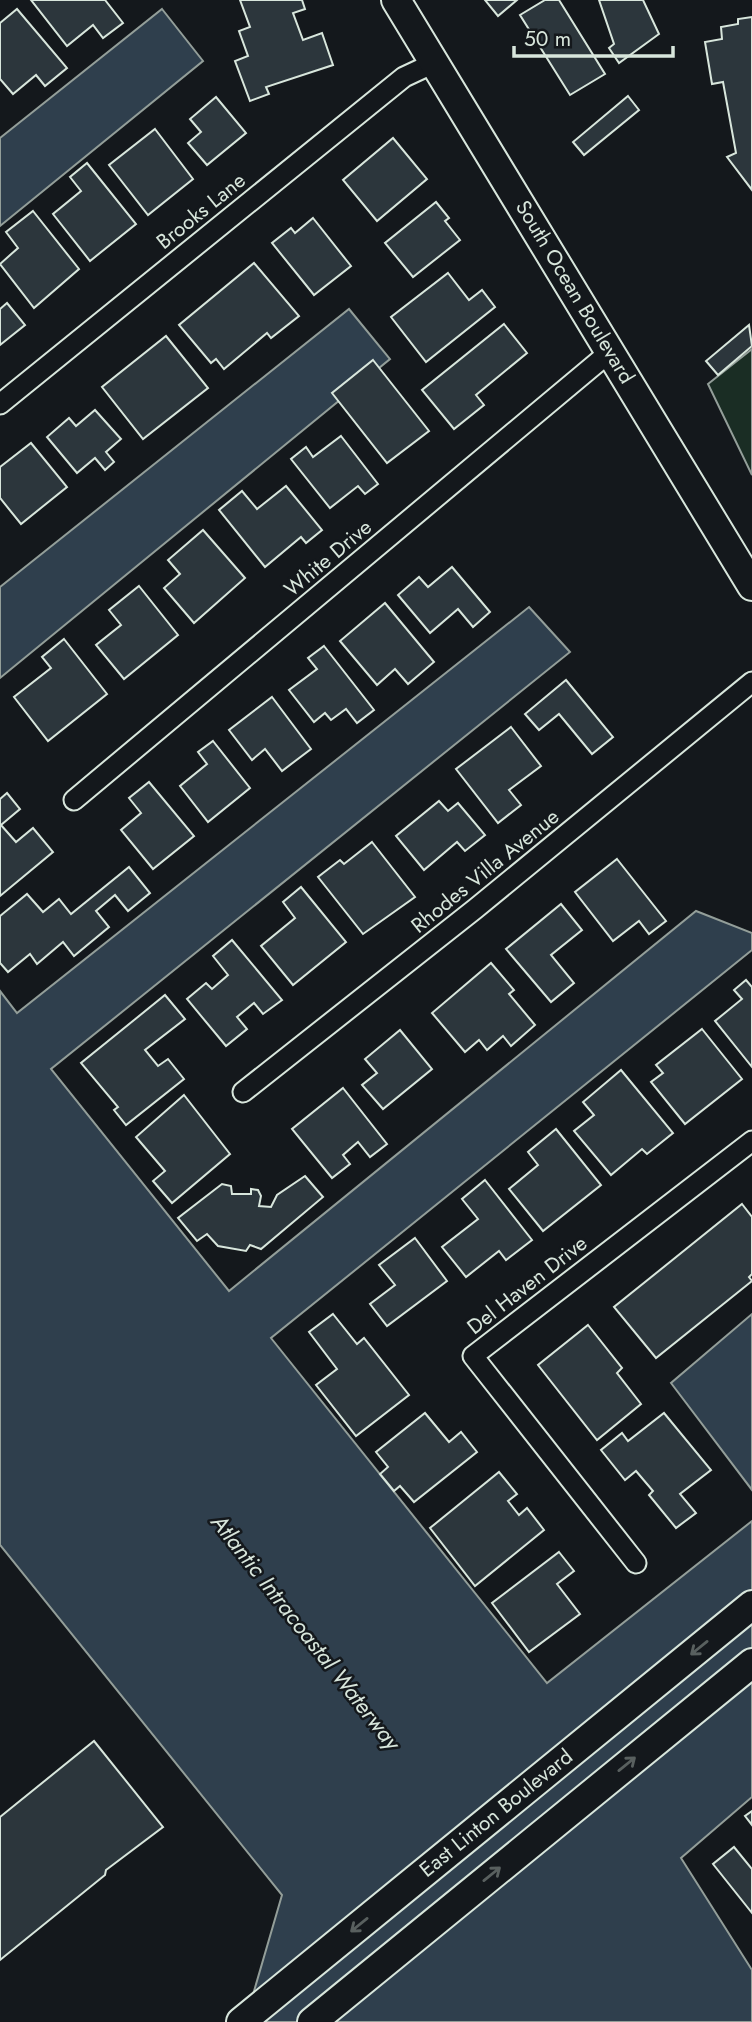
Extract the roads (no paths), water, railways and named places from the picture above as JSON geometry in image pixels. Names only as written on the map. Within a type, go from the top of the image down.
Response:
[{"type":"main road","name":"South Ocean Boulevard","points":[[396,0],[752,586]]},
{"type":"main road","name":"East Linton Boulevard","points":[[240,2022],[752,1605]]},
{"type":"main road","points":[[312,2022],[752,1662]]},
{"type":"street","name":"Brooks Lane","points":[[0,404],[401,79],[436,62]]},
{"type":"street","name":"White Drive","points":[[74,800],[611,351]]},
{"type":"street","name":"Rhodes Villa Avenue","points":[[243,1092],[475,909],[752,682]]},
{"type":"street","name":"Del Haven Drive","points":[[636,1563],[474,1356],[752,1141]]},
{"type":"water","points":[[162,9],[203,61],[0,226],[0,138]]},
{"type":"water","points":[[349,309],[390,359],[0,678],[0,587]]},
{"type":"water","name":"Atlantic Intracoastal Waterway","points":[[529,607],[570,652],[51,1069],[229,1291],[696,911],[752,933],[752,950],[271,1338],[547,1683],[752,1521],[752,1797],[681,1858],[752,1970],[752,2022],[245,2022],[282,1895],[0,1545],[0,991],[17,1013]]},
{"type":"water","points":[[752,1314],[752,1490],[671,1383]]}]
